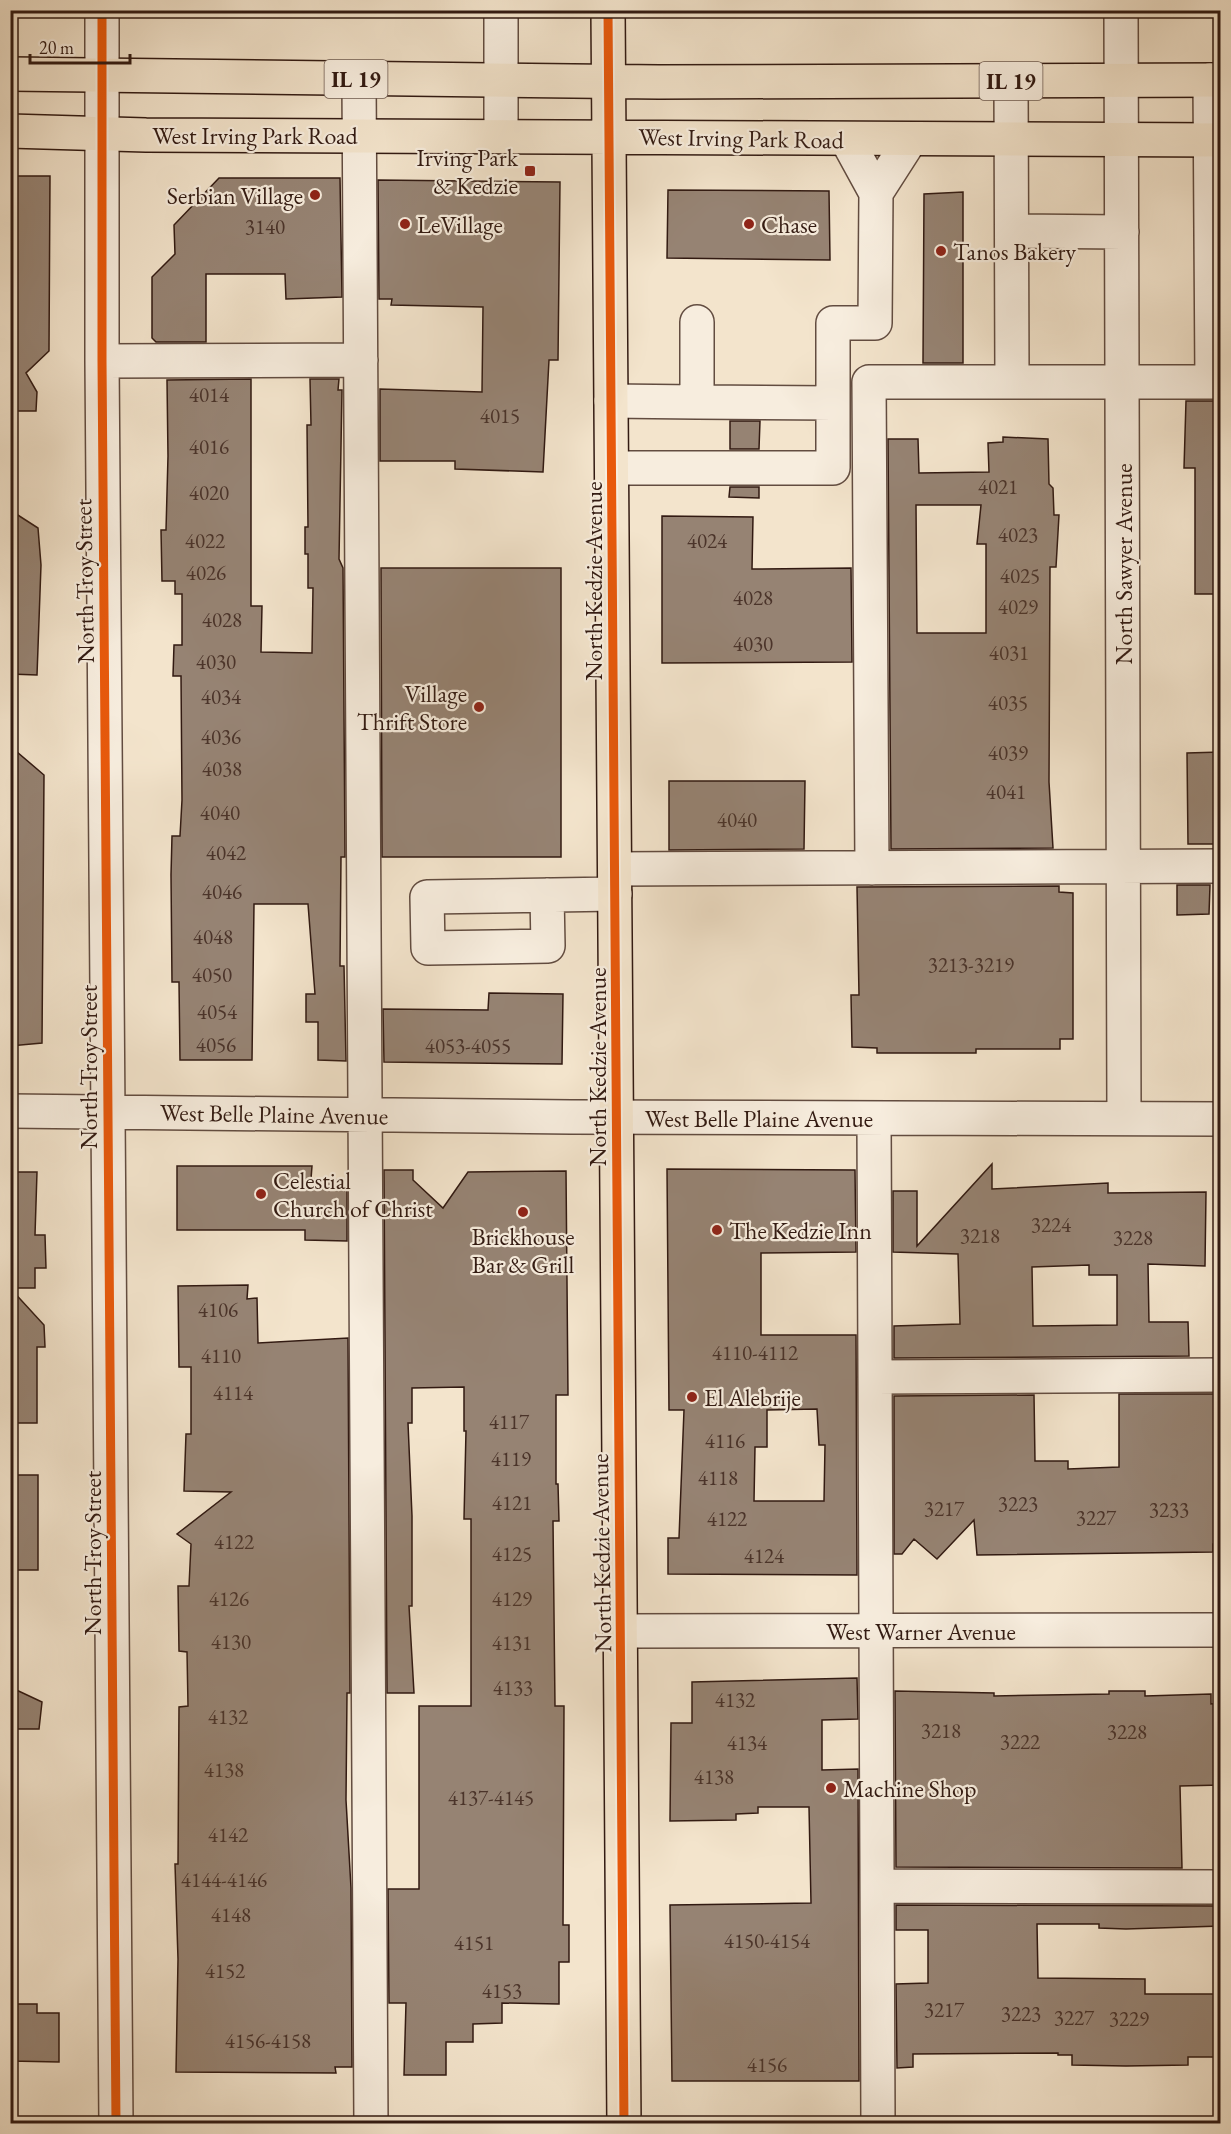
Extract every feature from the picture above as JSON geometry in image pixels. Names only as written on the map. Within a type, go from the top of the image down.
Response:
[{"type":"main road","name":"North Kedzie Avenue","points":[[608,10],[624,2124]]},
{"type":"main road","name":"IL 19","points":[[10,74],[609,82],[1215,80]]},
{"type":"main road","name":"West Irving Park Road","points":[[10,131],[847,140],[1215,140]]},
{"type":"street","name":"North Troy Street","points":[[102,10],[102,361],[116,2124]]},
{"type":"street","points":[[501,10],[501,136]]},
{"type":"street","name":"North Sawyer Avenue","points":[[1121,10],[1124,1119]]},
{"type":"street","points":[[359,79],[371,2124]]},
{"type":"street","points":[[872,868],[869,382],[1216,382],[1211,328],[1215,80]]},
{"type":"street","points":[[1011,81],[1012,382]]},
{"type":"street","points":[[612,468],[833,468],[833,323],[875,323],[876,193],[847,140]]},
{"type":"street","points":[[876,193],[910,140]]},
{"type":"street","points":[[1012,231],[1122,232]]},
{"type":"street","points":[[697,402],[698,322]]},
{"type":"street","points":[[102,361],[361,360]]},
{"type":"street","points":[[612,401],[833,402]]},
{"type":"street","points":[[547,895],[615,882],[872,868],[1221,866]]},
{"type":"street","name":"West Belle Plaine Avenue","points":[[10,1111],[616,1118],[1221,1119]]},
{"type":"street","points":[[874,1118],[878,2124]]},
{"type":"street","points":[[875,1377],[1221,1375]]},
{"type":"street","name":"West Warner Avenue","points":[[622,1631],[1221,1630]]},
{"type":"street","points":[[878,1887],[1221,1887]]},
{"type":"building","points":[[10,176],[50,176],[49,351],[26,373],[37,392],[36,411],[10,411]]},
{"type":"building","points":[[219,178],[340,178],[342,297],[286,299],[285,274],[206,274],[206,342],[156,342],[152,338],[152,277],[175,254],[174,225]]},
{"type":"building","points":[[378,180],[560,182],[558,360],[549,360],[543,472],[455,469],[455,461],[380,461],[380,389],[482,392],[483,307],[391,305],[392,299],[379,299]]},
{"type":"building","name":"Chase","points":[[668,190],[829,191],[830,260],[667,258]]},
{"type":"building","points":[[963,192],[963,363],[923,363],[924,194]]},
{"type":"building","points":[[251,379],[251,606],[262,606],[261,652],[312,653],[313,588],[308,588],[308,554],[305,554],[305,527],[308,527],[307,425],[311,425],[310,379],[339,379],[338,390],[342,390],[339,559],[343,568],[345,857],[341,857],[340,966],[344,966],[346,1061],[318,1060],[318,1022],[306,1022],[306,994],[315,994],[308,904],[254,904],[252,1060],[180,1060],[179,982],[172,982],[171,875],[172,836],[180,836],[182,800],[181,676],[173,676],[174,645],[182,645],[182,594],[175,594],[175,581],[162,581],[161,530],[166,530],[168,456],[167,380]]},
{"type":"building","points":[[1186,401],[1221,401],[1221,594],[1195,594],[1195,468],[1184,468]]},
{"type":"building","points":[[730,421],[760,421],[759,449],[730,449]]},
{"type":"building","points":[[1003,437],[1048,439],[1049,484],[1053,488],[1054,515],[1059,515],[1056,567],[1050,567],[1049,782],[1053,848],[891,849],[888,439],[918,439],[919,473],[989,472],[988,443],[1003,442]],"holes":[[[916,505],[981,505],[977,544],[986,544],[986,633],[917,633]]]},
{"type":"building","points":[[730,487],[759,487],[759,498],[729,497]]},
{"type":"building","points":[[10,510],[38,528],[41,565],[37,675],[10,674]]},
{"type":"building","points":[[662,516],[753,517],[752,569],[851,568],[852,662],[662,663]]},
{"type":"building","points":[[381,568],[561,568],[561,857],[382,857]]},
{"type":"building","points":[[10,746],[44,775],[42,1043],[10,1046]]},
{"type":"building","points":[[1221,752],[1221,844],[1188,844],[1187,753]]},
{"type":"building","points":[[669,781],[805,781],[804,849],[669,850]]},
{"type":"building","points":[[1177,885],[1210,885],[1209,914],[1177,915]]},
{"type":"building","points":[[1059,886],[1059,892],[1073,893],[1073,1039],[1060,1039],[1060,1049],[976,1049],[976,1053],[877,1053],[877,1048],[852,1047],[851,995],[859,995],[857,887]]},
{"type":"building","points":[[489,993],[563,994],[562,1064],[384,1062],[383,1009],[488,1010]]},
{"type":"building","points":[[992,1164],[992,1189],[1108,1183],[1108,1193],[1206,1192],[1205,1266],[1148,1264],[1149,1322],[1188,1322],[1189,1356],[894,1358],[894,1326],[960,1324],[958,1254],[893,1252],[893,1191],[917,1191],[917,1246]],"holes":[[[1089,1265],[1089,1275],[1117,1275],[1117,1325],[1033,1326],[1032,1267]]]},
{"type":"building","name":"Celestial Church of Christ","points":[[177,1166],[312,1166],[311,1179],[347,1180],[347,1241],[305,1240],[305,1230],[177,1230]]},
{"type":"building","points":[[667,1169],[855,1170],[856,1252],[761,1253],[761,1335],[856,1335],[857,1575],[668,1574],[668,1538],[679,1538],[684,1410],[669,1410]],"holes":[[[817,1409],[819,1445],[825,1445],[824,1501],[754,1501],[755,1447],[767,1447],[767,1410]]]},
{"type":"building","points":[[384,1170],[413,1170],[413,1180],[443,1208],[468,1172],[566,1171],[568,1395],[556,1395],[556,1484],[558,1484],[559,1521],[553,1521],[555,1706],[564,1706],[563,1925],[569,1925],[569,1962],[559,1962],[559,2004],[502,2003],[502,2023],[473,2024],[473,2042],[446,2042],[446,2075],[404,2075],[406,2003],[389,2003],[388,1889],[419,1889],[419,1706],[471,1706],[471,1519],[464,1519],[466,1431],[464,1431],[464,1387],[412,1388],[412,1423],[408,1423],[412,1516],[412,1606],[409,1606],[414,1693],[387,1693]]},
{"type":"building","points":[[10,1172],[37,1172],[35,1235],[45,1235],[46,1268],[35,1268],[35,1288],[10,1288]]},
{"type":"building","points":[[248,1285],[247,1299],[257,1298],[258,1343],[348,1338],[350,1693],[347,1693],[346,1800],[351,1888],[352,2067],[335,2067],[336,2073],[176,2072],[178,1959],[175,1864],[178,1864],[179,1707],[188,1706],[187,1652],[179,1651],[178,1586],[189,1586],[191,1544],[177,1534],[231,1492],[184,1491],[186,1434],[191,1434],[191,1367],[179,1367],[178,1286]]},
{"type":"building","points":[[10,1288],[44,1325],[45,1347],[37,1347],[37,1423],[10,1423]]},
{"type":"building","points":[[1119,1394],[1221,1394],[1221,1544],[1213,1544],[1213,1552],[977,1555],[974,1520],[937,1559],[914,1539],[902,1554],[894,1554],[894,1396],[1034,1395],[1035,1461],[1068,1461],[1068,1469],[1119,1467]]},
{"type":"building","points":[[10,1475],[38,1475],[38,1570],[10,1570]]},
{"type":"building","points":[[857,1678],[858,1719],[822,1720],[822,1770],[858,1769],[859,2081],[672,2081],[670,1905],[811,1903],[809,1807],[758,1807],[758,1813],[736,1814],[736,1820],[670,1821],[671,1723],[692,1723],[692,1682]]},
{"type":"building","points":[[10,1687],[42,1702],[39,1729],[10,1729]]},
{"type":"building","points":[[895,1691],[994,1693],[994,1696],[1109,1694],[1109,1691],[1145,1691],[1145,1696],[1211,1694],[1211,1704],[1221,1703],[1221,1785],[1180,1786],[1182,1868],[896,1867]]},
{"type":"building","points":[[896,1905],[1221,1906],[1221,1926],[1126,1929],[1099,1928],[1099,1924],[1037,1924],[1038,1978],[1145,1979],[1145,1994],[1221,1994],[1221,2057],[1188,2057],[1188,2065],[1126,2066],[1072,2065],[1072,2055],[1058,2055],[1058,2053],[913,2054],[913,2067],[897,2068],[896,1984],[928,1983],[928,1930],[896,1930]]},
{"type":"building","points":[[10,2004],[37,2004],[37,2013],[59,2013],[59,2062],[10,2061]]},
{"type":"cycle path","points":[[102,10],[102,361],[116,2124]]},
{"type":"cycle path","points":[[608,10],[624,2124]]},
{"type":"place","name":"Irving Park & Kedzie","points":[[530,171]]},
{"type":"place","name":"Serbian Village","points":[[315,195]]},
{"type":"place","name":"LeVillage","points":[[405,224]]},
{"type":"place","name":"Chase","points":[[749,224]]},
{"type":"place","name":"Tanos Bakery","points":[[941,251]]},
{"type":"place","name":"Village Thrift Store","points":[[479,707]]},
{"type":"place","name":"Celestial Church of Christ","points":[[261,1194]]},
{"type":"place","name":"Brickhouse Bar & Grill","points":[[523,1212]]},
{"type":"place","name":"The Kedzie Inn","points":[[717,1230]]},
{"type":"place","name":"El Alebrije","points":[[692,1397]]},
{"type":"place","name":"Machine Shop","points":[[831,1788]]}]
